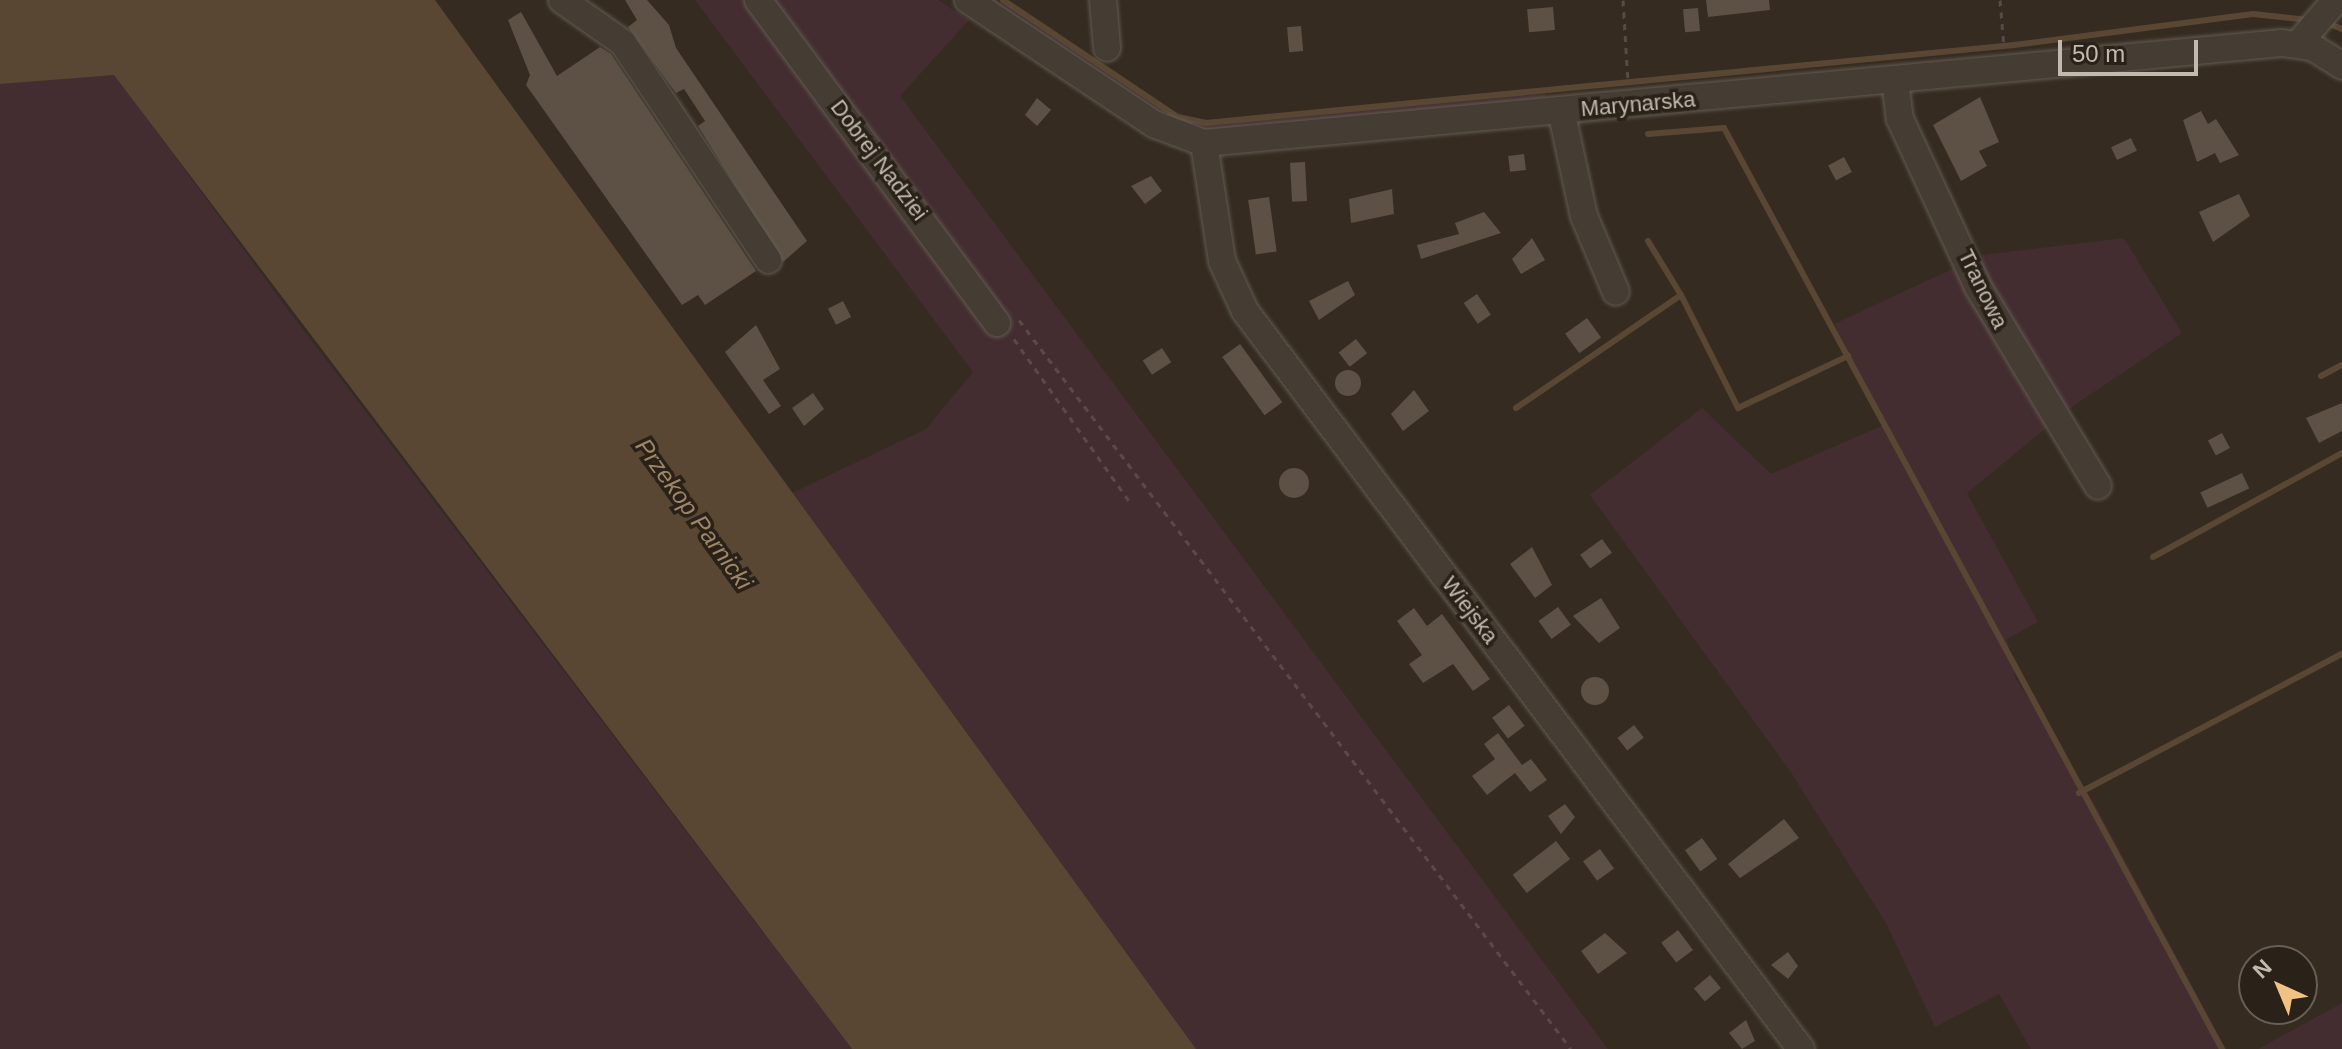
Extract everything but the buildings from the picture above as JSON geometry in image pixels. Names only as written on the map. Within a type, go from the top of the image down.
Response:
[{"type":"street","points":[[562,0],[623,43],[768,260]]},
{"type":"street","name":"Dobrej Nadziei","points":[[758,0],[1007,320]]},
{"type":"street","name":"Marynarska","points":[[968,0],[1154,124],[1204,143],[1895,80],[2317,15],[2342,66]]},
{"type":"street","points":[[1103,0],[1107,48]]},
{"type":"street","name":"Tranowa","points":[[1895,80],[1900,119],[1978,287],[2098,486]]},
{"type":"street","points":[[1561,110],[1584,216],[1616,292]]},
{"type":"street","name":"Wiejska","points":[[1204,143],[1222,261],[1245,311],[1801,1049]]},
{"type":"path","points":[[1623,0],[1629,88]]},
{"type":"path","points":[[2000,0],[2003,38]]},
{"type":"path","points":[[1007,320],[1129,501]]},
{"type":"path","points":[[1007,320],[1571,1049]]},
{"type":"shaded area","points":[[695,0],[938,0],[969,20],[900,96],[1608,1049],[1196,1049],[792,493],[926,429],[973,372]]},
{"type":"shaded area","points":[[983,0],[995,0],[1191,124],[1545,92],[1546,103],[1204,133],[1177,125]]},
{"type":"shaded area","points":[[114,74],[289,311],[852,1049],[0,1049],[0,84]]},
{"type":"shaded area","points":[[2124,238],[2182,333],[2073,406],[1967,493],[2038,622],[2007,639],[2015,677],[2093,801],[2226,1049],[2031,1049],[1999,994],[1935,1027],[1886,923],[1790,771],[1590,495],[1702,408],[1771,474],[1886,424],[1834,324],[1982,255]]},
{"type":"shaded area","points":[[2342,1003],[2342,1049],[2258,1049],[2302,1025],[2318,1025],[2318,1016]]},
{"type":"water","name":"Przekop Parnicki","points":[[0,0],[435,0],[1196,1049],[852,1049],[114,75],[0,84]]},
{"type":"waterway","points":[[1003,0],[1178,117],[1206,123],[2014,45],[2253,14],[2308,20]]},
{"type":"waterway","points":[[2327,23],[2342,29]]},
{"type":"waterway","points":[[1648,134],[1724,128],[2222,1049]]},
{"type":"waterway","points":[[1648,241],[1681,295]]},
{"type":"waterway","points":[[1516,408],[1681,295],[1738,408],[1848,356]]},
{"type":"waterway","points":[[2321,376],[2342,365]]},
{"type":"waterway","points":[[2153,557],[2342,453]]},
{"type":"waterway","points":[[2079,793],[2342,654]]}]
